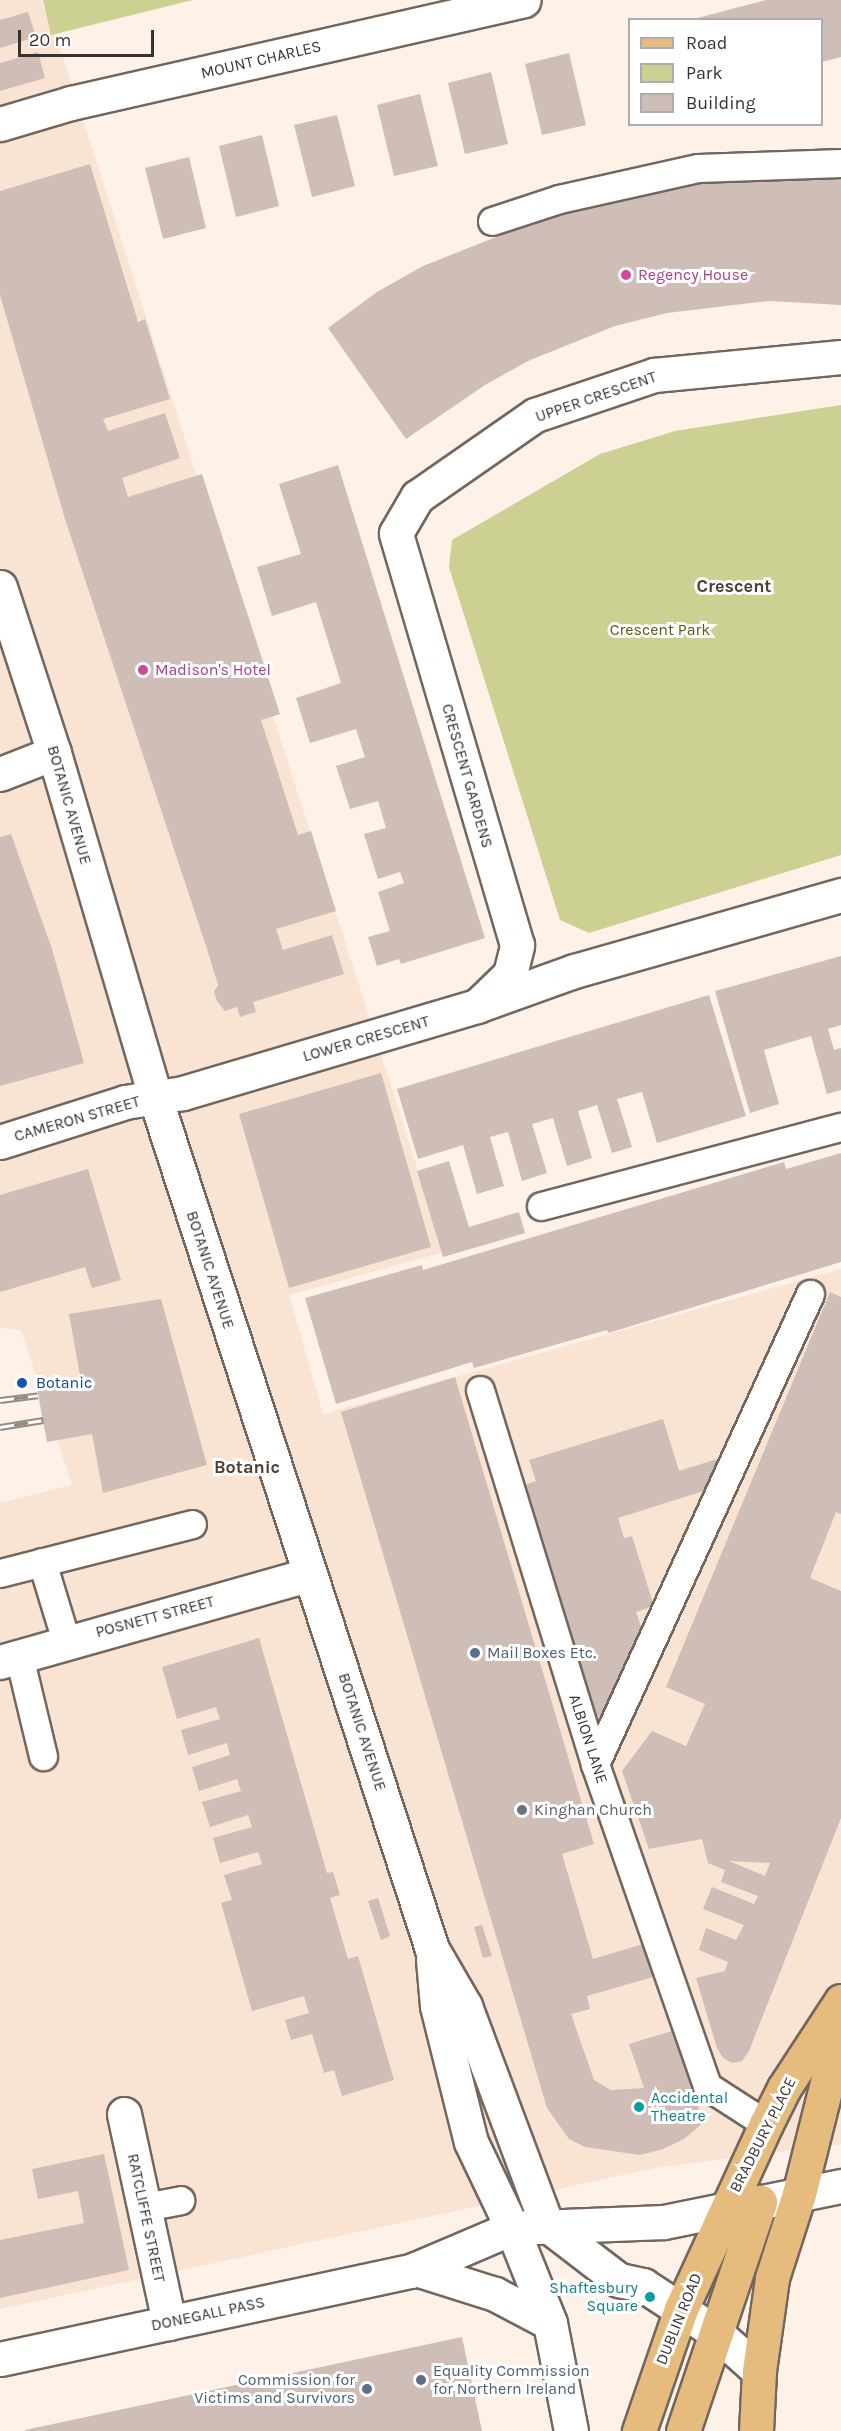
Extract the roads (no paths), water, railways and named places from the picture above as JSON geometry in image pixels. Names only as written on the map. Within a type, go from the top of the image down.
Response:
[{"type":"main road","name":"BRADBURY PLACE","points":[[726,2209],[784,2088],[841,2001]]},
{"type":"main road","points":[[756,2431],[759,2371],[772,2278],[799,2194],[841,2027]]},
{"type":"main road","points":[[683,2431],[760,2202]]},
{"type":"main road","name":"DUBLIN ROAD","points":[[639,2431],[681,2309],[726,2209]]},
{"type":"street","name":"MOUNT CHARLES","points":[[0,124],[71,104],[523,0]]},
{"type":"street","name":"UPPER CRESCENT","points":[[396,533],[417,497],[536,415],[654,375],[841,357]]},
{"type":"street","name":"CRESCENT GARDENS","points":[[396,533],[517,945]]},
{"type":"street","name":"BOTANIC AVENUE","points":[[0,587],[54,753],[155,1097],[432,1949],[465,2006],[547,2224]]},
{"type":"street","points":[[0,774],[54,753]]},
{"type":"street","name":"LOWER CRESCENT","points":[[155,1097],[477,1006],[574,971],[841,895]]},
{"type":"street","points":[[477,1006],[510,974],[517,945],[541,960],[574,971]]},
{"type":"street","name":"CAMERON STREET","points":[[0,1142],[126,1102],[155,1097]]},
{"type":"street","name":"POSNETT STREET","points":[[10,1659],[66,1641],[310,1574]]},
{"type":"street","name":"BOTANIC AVENUE","points":[[432,1949],[437,2006],[471,2142],[512,2228]]},
{"type":"street","name":"RATCLIFFE STREET","points":[[124,2114],[169,2323]]},
{"type":"street","points":[[571,2431],[550,2323],[512,2228],[547,2224],[664,2222],[841,2186]]},
{"type":"street","points":[[547,2224],[619,2280],[643,2285],[715,2332],[759,2371]]},
{"type":"street","name":"DONEGALL PASS","points":[[0,2359],[417,2269],[512,2228]]},
{"type":"street","points":[[417,2269],[495,2294],[550,2323]]},
{"type":"lane","points":[[492,221],[559,200],[698,168],[841,163]]},
{"type":"lane","points":[[541,1206],[841,1127]]},
{"type":"lane","points":[[595,1764],[743,1423],[810,1294]]},
{"type":"lane","name":"ALBION LANE","points":[[480,1390],[595,1764],[707,2086],[766,2124]]},
{"type":"lane","points":[[0,1573],[192,1524]]},
{"type":"lane","points":[[42,1562],[66,1641]]},
{"type":"lane","points":[[10,1659],[43,1756]]},
{"type":"lane","points":[[145,2208],[180,2200]]},
{"type":"railway","points":[[0,1400],[38,1395]]},
{"type":"railway","points":[[0,1427],[43,1420]]},
{"type":"place","name":"Regency House","points":[[626,275]]},
{"type":"place","name":"Madison's Hotel","points":[[143,670]]},
{"type":"place","name":"Botanic","points":[[22,1383]]},
{"type":"place","name":"Mail Boxes Etc.","points":[[475,1653]]},
{"type":"place","name":"Kinghan Church","points":[[522,1810]]},
{"type":"place","name":"Accidental Theatre","points":[[639,2107]]},
{"type":"place","name":"Shaftesbury Square","points":[[650,2297]]},
{"type":"place","name":"Equality Commission for Northern Ireland","points":[[421,2380]]},
{"type":"place","name":"Commission for Victims and Survivors","points":[[367,2389]]},
{"type":"district","name":"Crescent","points":[[734,586]]},
{"type":"district","name":"Botanic","points":[[247,1467]]},
{"type":"park label","name":"Crescent Park","points":[[660,630]]}]
